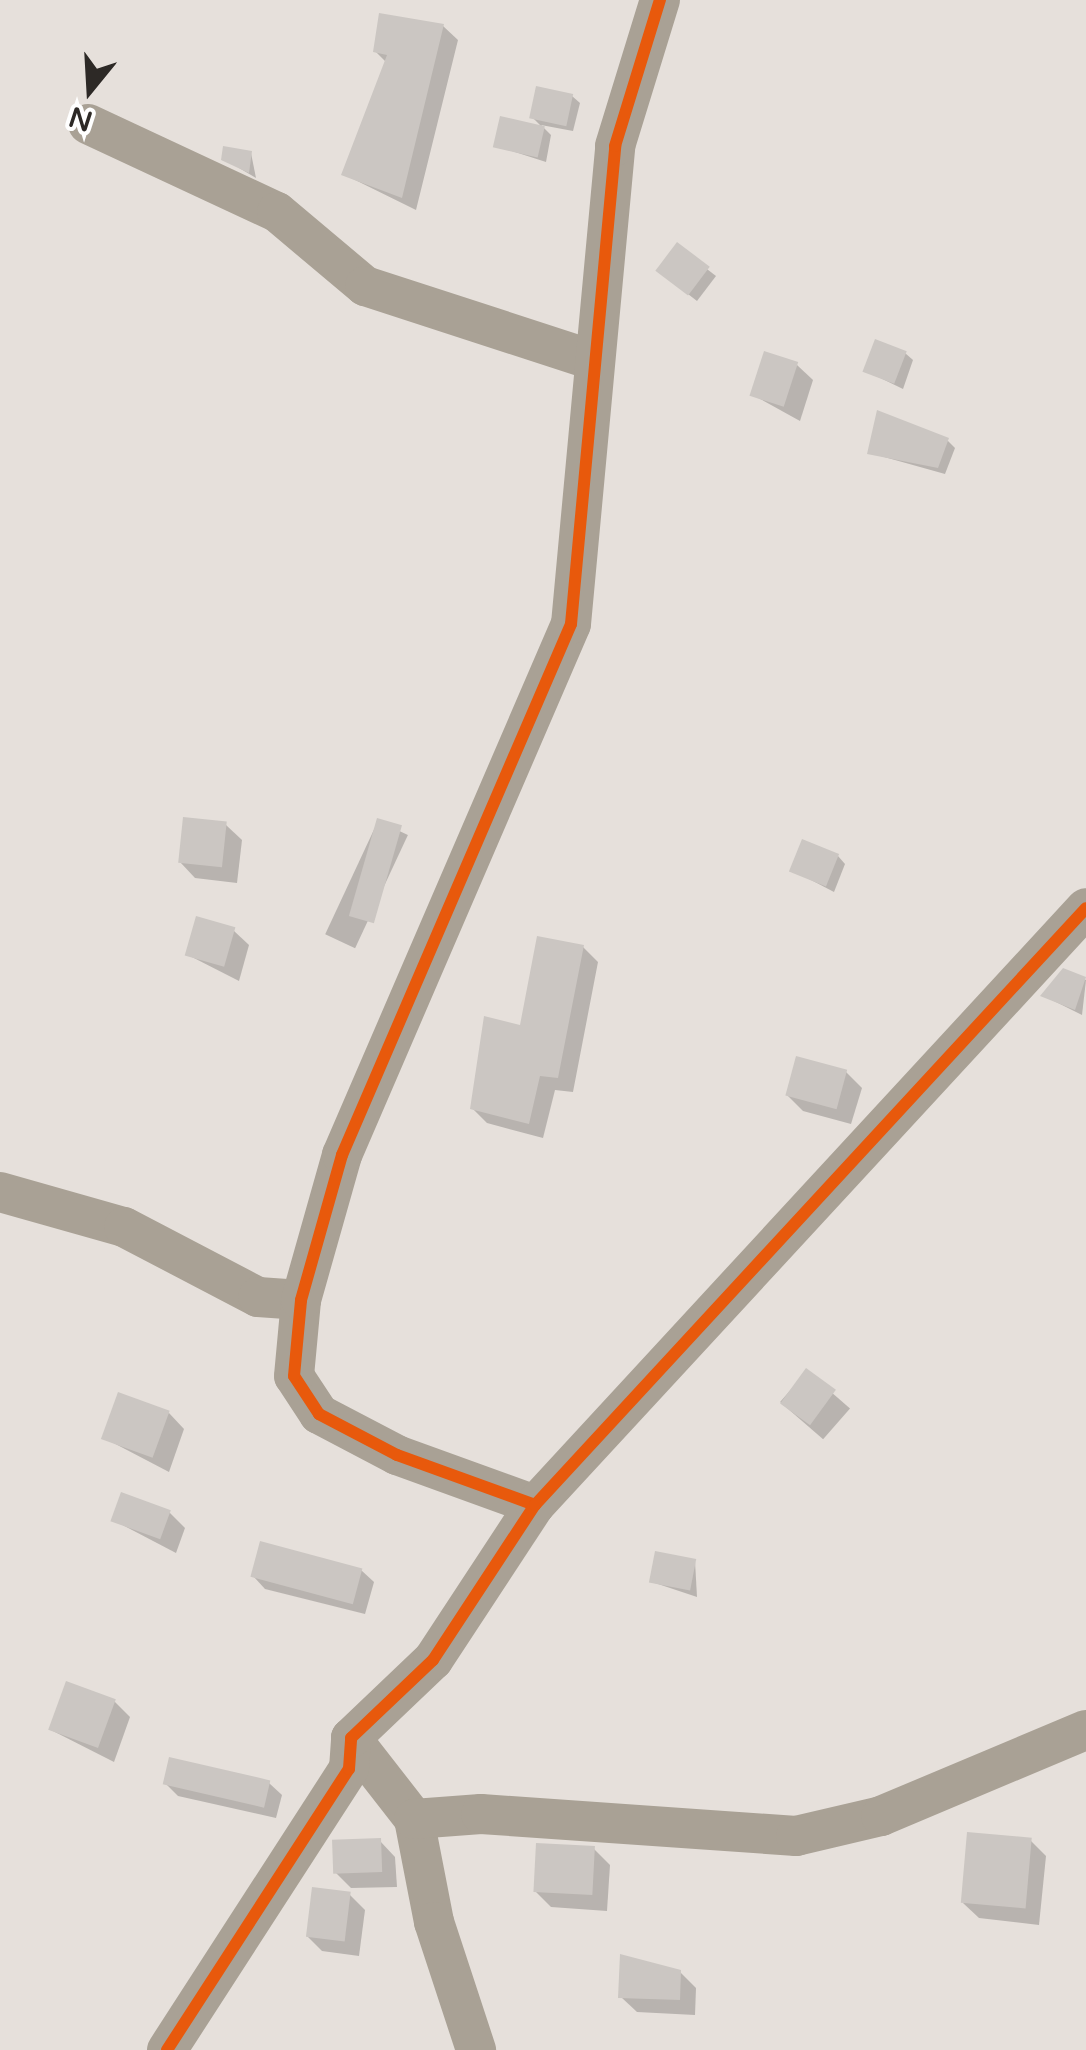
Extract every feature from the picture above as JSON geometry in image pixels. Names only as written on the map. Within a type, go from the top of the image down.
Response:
[{"type":"street","points":[[535,1505],[397,1455],[320,1414],[294,1376],[301,1300],[342,1156],[571,624],[615,146],[660,0]]},
{"type":"street","points":[[88,124],[277,212],[390,297],[594,360]]},
{"type":"street","points":[[167,2050],[350,1769],[351,1738],[433,1660],[535,1505],[1086,908]]},
{"type":"street","points":[[0,1192],[124,1227],[258,1297],[301,1300]]},
{"type":"street","points":[[414,1819],[481,1814],[796,1836],[881,1816],[1086,1730]]},
{"type":"street","points":[[351,1738],[414,1819],[434,1922],[476,2050]]},
{"type":"building","points":[[379,13],[444,24],[402,198],[341,175],[387,55],[373,52]]},
{"type":"building","points":[[536,86],[573,94],[566,126],[529,118]]},
{"type":"building","points":[[500,116],[545,126],[538,158],[493,147]]},
{"type":"building","points":[[223,146],[252,151],[249,173],[221,160]]},
{"type":"building","points":[[677,242],[710,267],[688,295],[655,271]]},
{"type":"building","points":[[875,339],[907,351],[894,384],[862,372]]},
{"type":"building","points":[[764,351],[798,362],[784,407],[749,396]]},
{"type":"building","points":[[877,410],[949,438],[938,468],[867,454]]},
{"type":"building","points":[[183,817],[227,822],[222,867],[178,863]]},
{"type":"building","points":[[377,818],[402,825],[374,923],[349,916]]},
{"type":"building","points":[[802,839],[839,854],[826,886],[789,871]]},
{"type":"building","points":[[196,916],[235,927],[224,967],[185,955]]},
{"type":"building","points":[[537,936],[584,945],[558,1078],[540,1076],[529,1124],[470,1109],[484,1016],[520,1025]]},
{"type":"building","points":[[1063,968],[1086,977],[1075,1010],[1040,996]]},
{"type":"building","points":[[796,1056],[847,1070],[837,1109],[785,1096]]},
{"type":"building","points":[[806,1368],[836,1390],[810,1425],[780,1404]]},
{"type":"building","points":[[118,1392],[170,1411],[153,1458],[101,1439]]},
{"type":"building","points":[[121,1492],[171,1510],[160,1539],[110,1521]]},
{"type":"building","points":[[260,1541],[362,1568],[353,1604],[250,1577]]},
{"type":"building","points":[[655,1551],[696,1559],[690,1590],[649,1582]]},
{"type":"building","points":[[66,1681],[116,1699],[98,1748],[48,1730]]},
{"type":"building","points":[[169,1757],[270,1780],[264,1808],[163,1784]]},
{"type":"building","points":[[967,1832],[1032,1838],[1026,1908],[961,1903]]},
{"type":"building","points":[[381,1838],[382,1872],[333,1874],[332,1840]]},
{"type":"building","points":[[536,1843],[595,1846],[592,1895],[533,1892]]},
{"type":"building","points":[[312,1887],[351,1892],[345,1941],[306,1937]]},
{"type":"building","points":[[620,1954],[681,1970],[680,2000],[618,1998]]},
{"type":"cycle path","points":[[535,1505],[397,1455],[319,1414],[294,1376],[301,1300],[342,1155],[571,624],[615,146],[660,0]]},
{"type":"cycle path","points":[[167,2050],[349,1769],[351,1738],[433,1660],[535,1505],[1086,908]]}]
